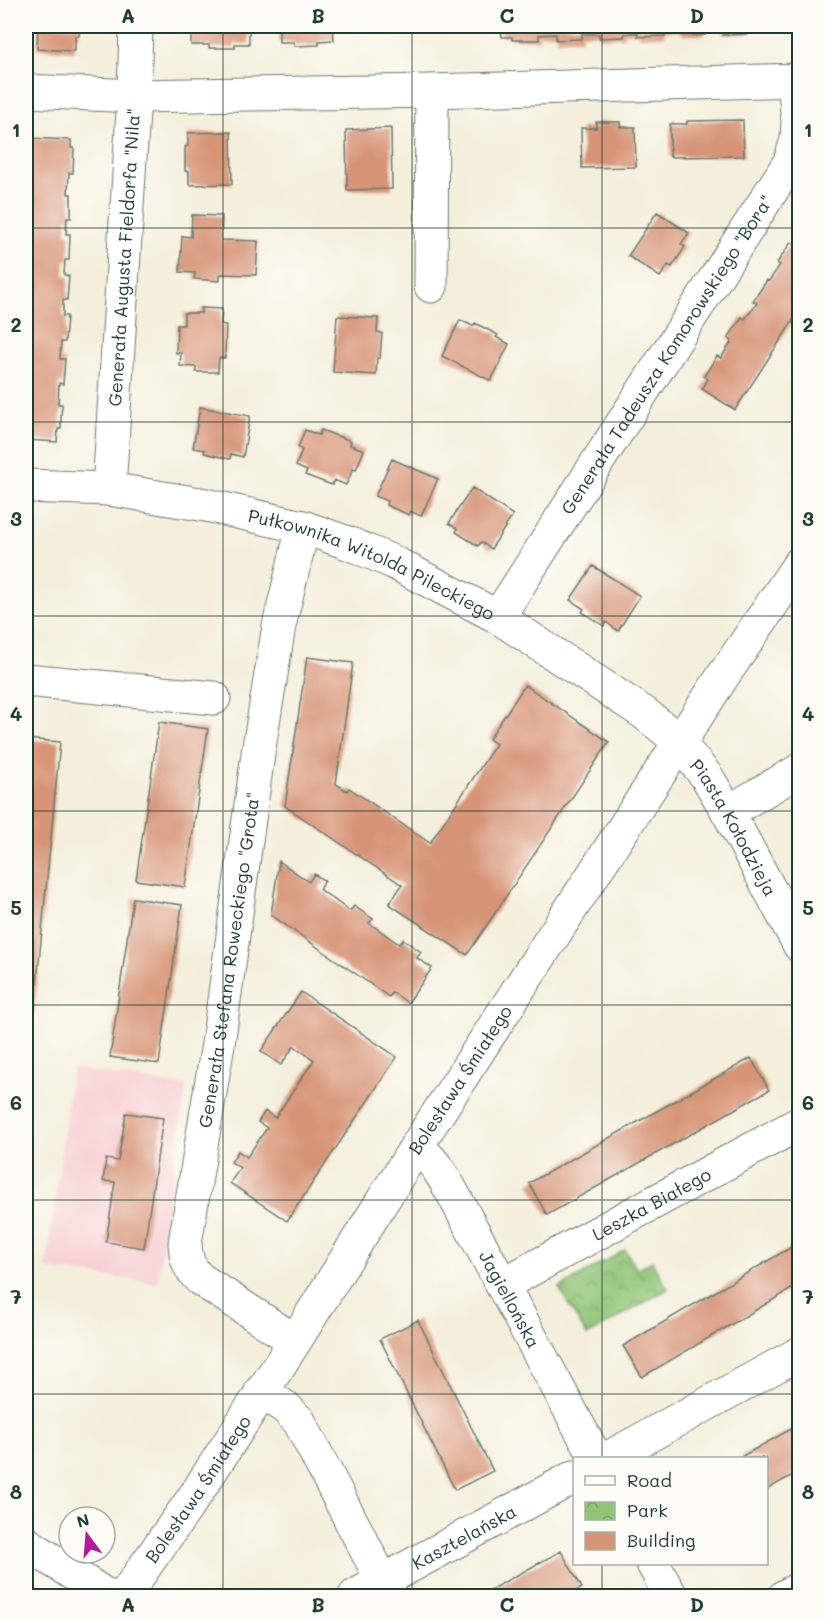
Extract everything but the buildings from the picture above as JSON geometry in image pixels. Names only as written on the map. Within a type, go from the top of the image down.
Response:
[{"type":"street","name":"Generała Augusta Fieldorfa \"Nila\"","points":[[109,489],[134,96],[136,26]]},
{"type":"street","points":[[26,91],[134,96],[432,91],[797,80]]},
{"type":"street","name":"Generała Tadeusza Komorowskiego \"Bora\"","points":[[498,617],[790,162],[797,140],[797,80]]},
{"type":"street","points":[[430,286],[432,91]]},
{"type":"street","name":"Pułkownika Witolda Pileckiego","points":[[26,486],[109,489],[206,505],[303,527],[348,543],[393,562],[498,617],[652,718],[679,743]]},
{"type":"street","name":"Generała Stefana Roweckiego \"Grota\"","points":[[295,1341],[200,1279],[192,1270],[186,1256],[185,1243],[218,1044],[259,747],[279,626],[303,527]]},
{"type":"street","name":"Bolesława Śmiałego","points":[[124,1596],[194,1497],[679,743],[800,563]]},
{"type":"street","points":[[26,680],[214,698]]},
{"type":"street","name":"Piasta Kołodzieja","points":[[679,743],[707,777],[728,812],[800,946]]},
{"type":"street","points":[[728,812],[800,770]]},
{"type":"street","name":"Leszka Białego","points":[[502,1285],[800,1122]]},
{"type":"street","name":"Jagiellońska","points":[[417,1147],[436,1166],[452,1192],[595,1457]]},
{"type":"street","points":[[610,1457],[800,1353]]},
{"type":"street","points":[[261,1391],[286,1408],[299,1422],[369,1589]]},
{"type":"street","name":"Kasztelańska","points":[[369,1589],[573,1478]]},
{"type":"street","points":[[26,1543],[107,1596]]},
{"type":"street","points":[[654,1565],[671,1596]]},
{"type":"street","points":[[785,1596],[800,1588]]},
{"type":"shaded area","points":[[72,1069],[186,1086],[157,1283],[46,1269]]},
{"type":"green space","points":[[625,1250],[637,1270],[652,1261],[668,1289],[587,1336],[559,1288]]}]
